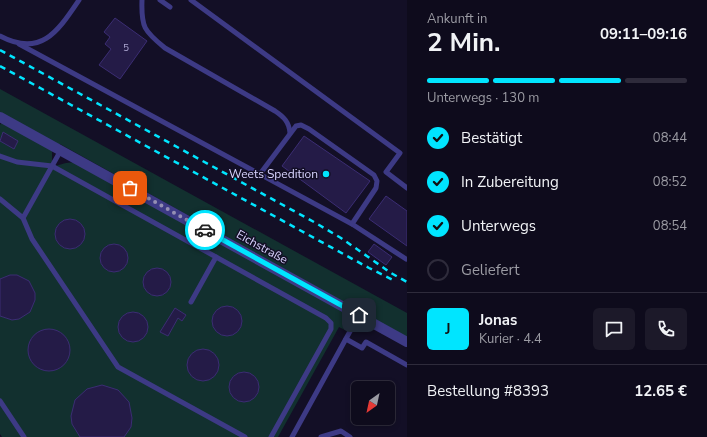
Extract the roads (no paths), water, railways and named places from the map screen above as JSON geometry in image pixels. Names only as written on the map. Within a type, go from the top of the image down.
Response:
[{"type":"street","name":"Eichstraße","points":[[1,120],[61,150],[407,342]]},
{"type":"lane","points":[[19,44],[33,44],[48,38],[62,25],[79,0]]},
{"type":"lane","points":[[142,0],[141,18],[145,28],[153,38],[165,48],[284,117],[289,125],[290,133]]},
{"type":"lane","points":[[160,0],[170,7]]},
{"type":"lane","points":[[191,0],[400,153],[386,172],[407,188]]},
{"type":"lane","points":[[0,36],[19,44],[352,224],[406,259]]},
{"type":"lane","points":[[260,174],[290,133],[296,126],[301,124],[374,175],[377,181],[376,188],[352,224]]},
{"type":"lane","points":[[23,218],[61,150]]},
{"type":"lane","points":[[0,156],[17,162],[52,166],[326,318],[331,323],[331,329],[271,437]]},
{"type":"lane","points":[[0,199],[23,218],[32,239],[118,367],[245,437]]},
{"type":"lane","points":[[191,302],[216,257]]},
{"type":"lane","points":[[292,437],[359,315]]},
{"type":"lane","points":[[346,339],[362,348],[366,342],[407,365]]},
{"type":"lane","points":[[0,401],[24,437]]},
{"type":"lane","points":[[321,437],[342,431],[350,437]]},
{"type":"railway","points":[[0,50],[314,222],[407,282]]},
{"type":"railway","points":[[0,66],[393,280]]},
{"type":"place","name":"Weets Spedition","points":[[326,174]]}]
